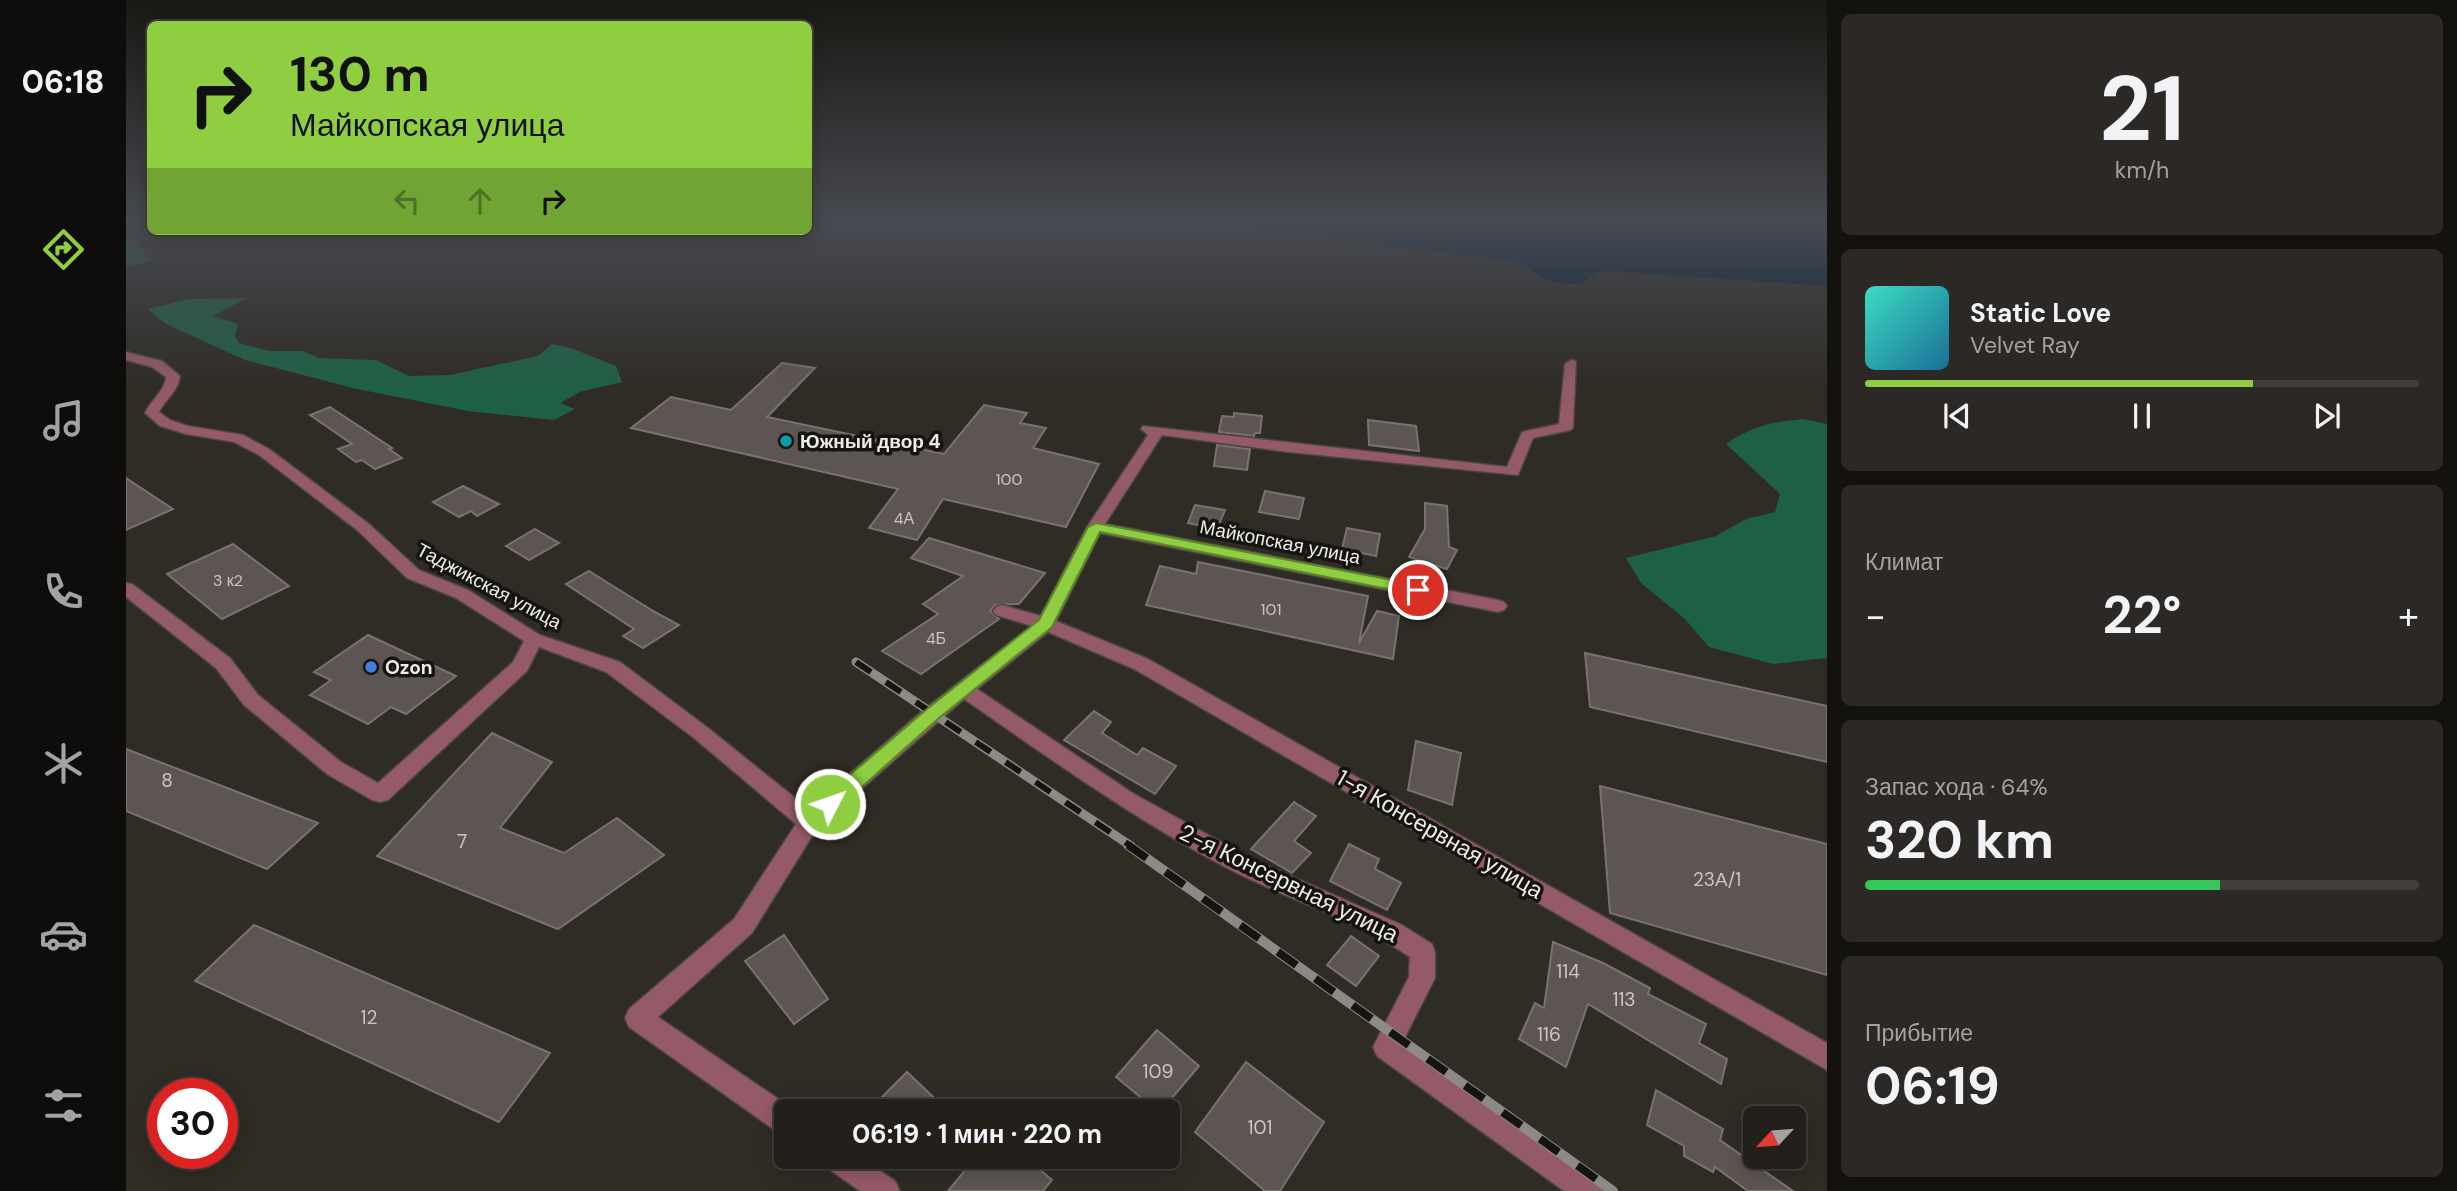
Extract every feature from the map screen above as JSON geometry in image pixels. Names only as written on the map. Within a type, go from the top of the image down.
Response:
[{"type":"street","name":"Таджикская улица","points":[[126,356],[157,364],[173,376],[172,387],[157,402],[152,413],[165,423],[186,430],[238,438],[264,452],[363,527],[413,573],[463,594],[534,639],[613,667],[701,733],[809,822]]},
{"type":"street","points":[[774,1113],[638,1018],[743,926],[809,822],[963,689],[1046,624],[1096,527],[1156,434],[1148,429],[1289,448],[1513,472],[1527,435],[1566,426],[1571,365]]},
{"type":"street","name":"Майкопская улица","points":[[1096,527],[1498,606]]},
{"type":"street","points":[[126,588],[222,663],[251,700],[334,768],[380,794],[520,666],[534,639]]},
{"type":"street","name":"1-я Консервная улица","points":[[1002,611],[1046,624],[1141,664],[1827,1057]]},
{"type":"street","name":"2-я Консервная улица","points":[[963,689],[1126,800],[1242,865],[1393,932],[1423,952],[1422,978],[1387,1047],[1535,1150],[1588,1191]]},
{"type":"street","points":[[853,1169],[885,1191]]},
{"type":"green space","points":[[247,298],[213,316],[238,324],[235,336],[239,343],[269,351],[303,351],[319,358],[376,360],[409,376],[450,375],[538,356],[552,344],[571,348],[616,366],[622,382],[580,392],[560,403],[575,409],[554,420],[468,411],[357,389],[245,360],[166,324],[148,309],[189,299]]},
{"type":"green space","points":[[1803,419],[1827,424],[1827,658],[1773,664],[1709,647],[1685,619],[1641,583],[1626,558],[1716,536],[1746,519],[1775,512],[1780,494],[1726,444],[1763,426]]},
{"type":"water","points":[[1549,281],[1585,281],[1575,284]]},
{"type":"water","points":[[1747,281],[1827,281],[1827,286]]},
{"type":"building","points":[[782,363],[815,368],[767,417],[944,454],[984,405],[1027,413],[1020,423],[1046,428],[1033,448],[1099,464],[1066,527],[943,499],[917,540],[869,528],[898,489],[631,428],[671,397],[731,410]]},
{"type":"building","points":[[330,407],[392,448],[389,449],[402,458],[375,469],[362,460],[356,462],[338,449],[352,444],[310,415]]},
{"type":"building","points":[[1234,413],[1262,416],[1260,433],[1255,433],[1254,436],[1219,432],[1222,416],[1234,417]]},
{"type":"building","points":[[1368,420],[1416,426],[1419,451],[1369,445]]},
{"type":"building","points":[[1217,445],[1250,449],[1247,470],[1214,466]]},
{"type":"building","points":[[126,478],[173,509],[126,530]]},
{"type":"building","points":[[463,486],[499,504],[477,516],[471,511],[459,517],[433,502]]},
{"type":"building","points":[[1265,491],[1304,498],[1299,519],[1259,512]]},
{"type":"building","points":[[1425,503],[1447,506],[1449,547],[1457,550],[1447,569],[1409,557],[1425,529]]},
{"type":"building","points":[[1195,505],[1225,510],[1217,529],[1188,523]]},
{"type":"building","points":[[1347,528],[1380,534],[1376,556],[1342,549]]},
{"type":"building","points":[[535,529],[559,543],[529,560],[506,546]]},
{"type":"building","points":[[929,538],[1045,573],[1019,604],[995,605],[990,611],[999,619],[921,674],[882,651],[938,614],[923,604],[963,576],[911,558]]},
{"type":"building","points":[[233,544],[289,586],[222,619],[167,574]]},
{"type":"building","points":[[1198,562],[1368,596],[1359,643],[1377,611],[1399,616],[1393,659],[1146,605],[1160,566],[1196,574]]},
{"type":"building","points":[[589,571],[679,625],[643,648],[623,636],[634,629],[566,584]]},
{"type":"building","points":[[368,635],[456,676],[406,714],[391,707],[368,724],[310,695],[331,680],[314,672]]},
{"type":"building","points":[[1585,653],[1827,706],[1827,762],[1590,707]]},
{"type":"building","points":[[1094,711],[1111,722],[1102,733],[1137,755],[1143,748],[1176,766],[1155,794],[1064,740]]},
{"type":"building","points":[[492,733],[552,762],[500,828],[564,853],[617,818],[664,855],[558,929],[377,856]]},
{"type":"building","points":[[1416,741],[1461,753],[1452,805],[1408,790]]},
{"type":"building","points":[[126,749],[318,823],[267,869],[126,811]]},
{"type":"building","points":[[1600,786],[1827,844],[1827,975],[1610,913]]},
{"type":"building","points":[[1294,802],[1316,816],[1294,841],[1311,853],[1292,873],[1251,849]]},
{"type":"building","points":[[1349,844],[1379,859],[1375,869],[1401,883],[1387,910],[1330,881]]},
{"type":"building","points":[[254,925],[550,1053],[499,1122],[195,981]]},
{"type":"building","points":[[784,935],[828,999],[794,1024],[745,961]]},
{"type":"building","points":[[1351,936],[1379,956],[1356,986],[1327,965]]},
{"type":"building","points":[[1553,942],[1603,963],[1650,988],[1648,994],[1706,1024],[1699,1043],[1727,1059],[1721,1084],[1588,1004],[1566,1067],[1519,1039],[1535,1003],[1544,1008]]},
{"type":"building","points":[[1157,1030],[1199,1066],[1171,1099],[1143,1099],[1116,1077]]},
{"type":"building","points":[[1246,1062],[1324,1122],[1280,1191],[1265,1191],[1195,1132]]},
{"type":"building","points":[[907,1072],[935,1099],[880,1099]]},
{"type":"building","points":[[1656,1090],[1723,1129],[1720,1140],[1743,1156],[1743,1169],[1762,1169],[1793,1191],[1748,1191],[1715,1167],[1713,1172],[1684,1156],[1684,1146],[1647,1125]]},
{"type":"building","points":[[966,1169],[1039,1169],[1052,1180],[1043,1191],[948,1191]]},
{"type":"railway","points":[[856,662],[1131,846]]},
{"type":"railway","points":[[1128,845],[1613,1191]]},
{"type":"place","name":"Южный двор 4","points":[[786,441]]},
{"type":"place","name":"Ozon","points":[[371,667]]},
{"type":"route","points":[[830,804],[933,713],[1046,624],[1096,527],[1418,590]]}]
